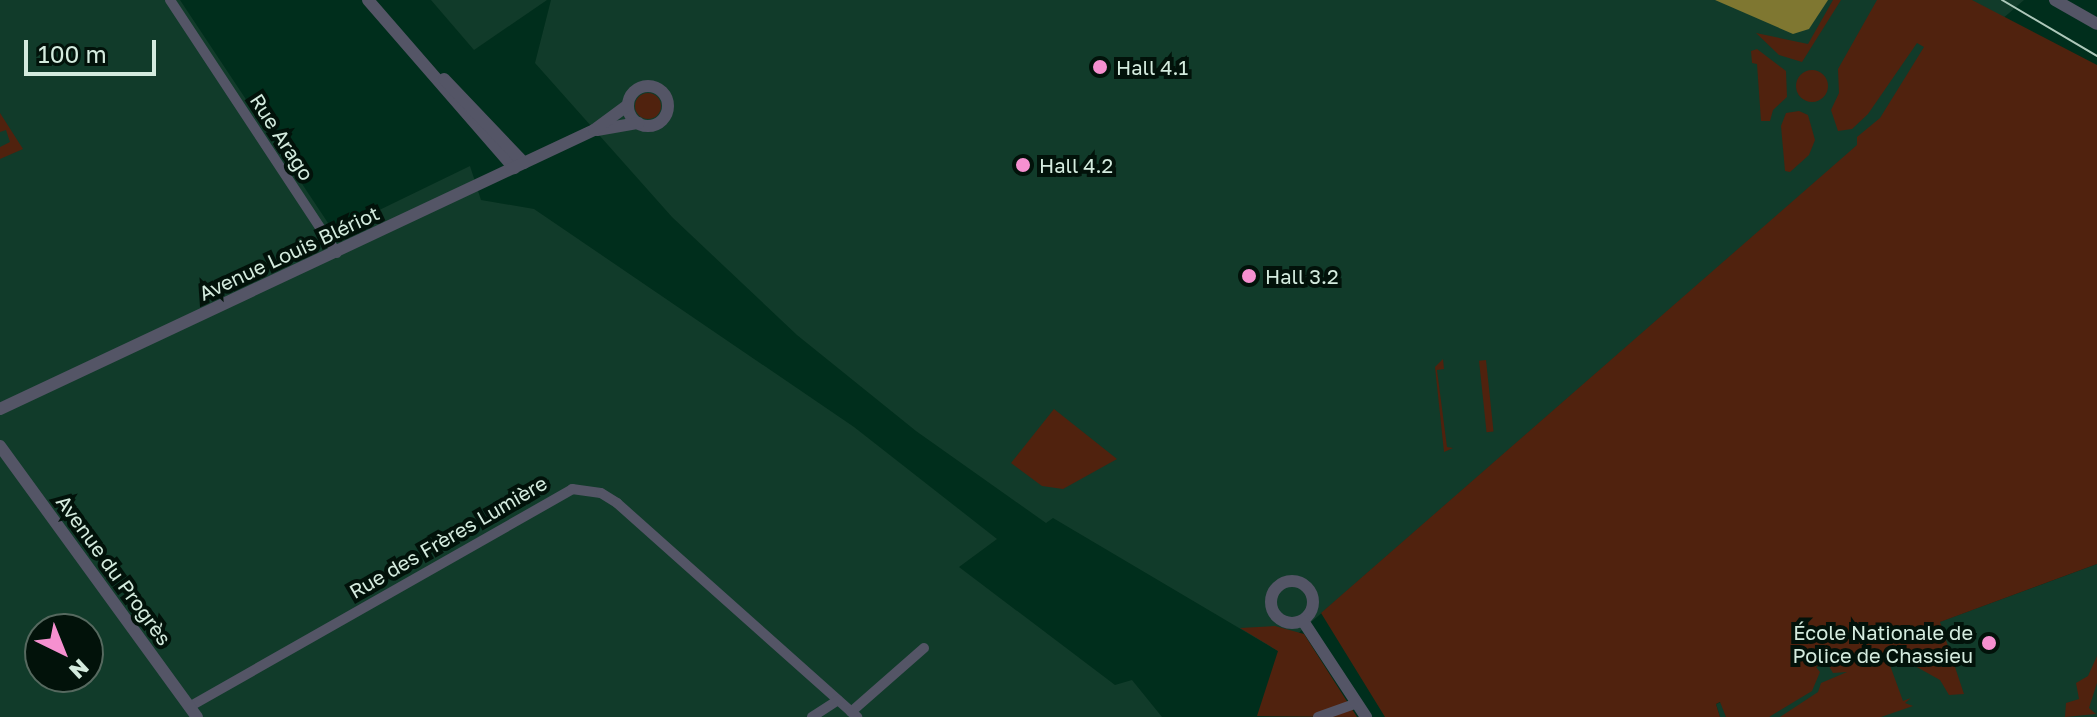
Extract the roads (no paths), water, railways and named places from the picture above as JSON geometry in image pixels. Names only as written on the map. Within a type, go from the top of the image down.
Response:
[{"type":"street","name":"Rue Arago","points":[[170,0],[337,253]]},
{"type":"street","points":[[368,0],[519,166]]},
{"type":"street","points":[[2055,0],[2097,24]]},
{"type":"street","points":[[651,86],[664,94],[668,108],[663,119],[653,125],[638,123],[628,105],[640,88],[651,86]]},
{"type":"street","name":"Avenue Louis Blériot","points":[[0,409],[594,130],[628,105]]},
{"type":"street","name":"Avenue Louis Blériot","points":[[594,130],[638,123]]},
{"type":"street","name":"Avenue du Progrès","points":[[0,446],[193,712]]},
{"type":"street","name":"Rue des Frères Lumière","points":[[193,712],[572,489],[601,493],[617,503],[854,714]]},
{"type":"street","points":[[1303,621],[1366,717]]},
{"type":"street","points":[[854,714],[924,648]]},
{"type":"street","points":[[812,717],[838,700]]},
{"type":"street","points":[[1318,717],[1357,703]]},
{"type":"tram line","points":[[2002,0],[2097,56]]},
{"type":"place","name":"Hall 4.1","points":[[1100,67]]},
{"type":"place","name":"Hall 4.2","points":[[1023,165]]},
{"type":"place","name":"Hall 3.2","points":[[1249,276]]},
{"type":"place","name":"École Nationale de Police de Chassieu","points":[[1989,643]]}]
